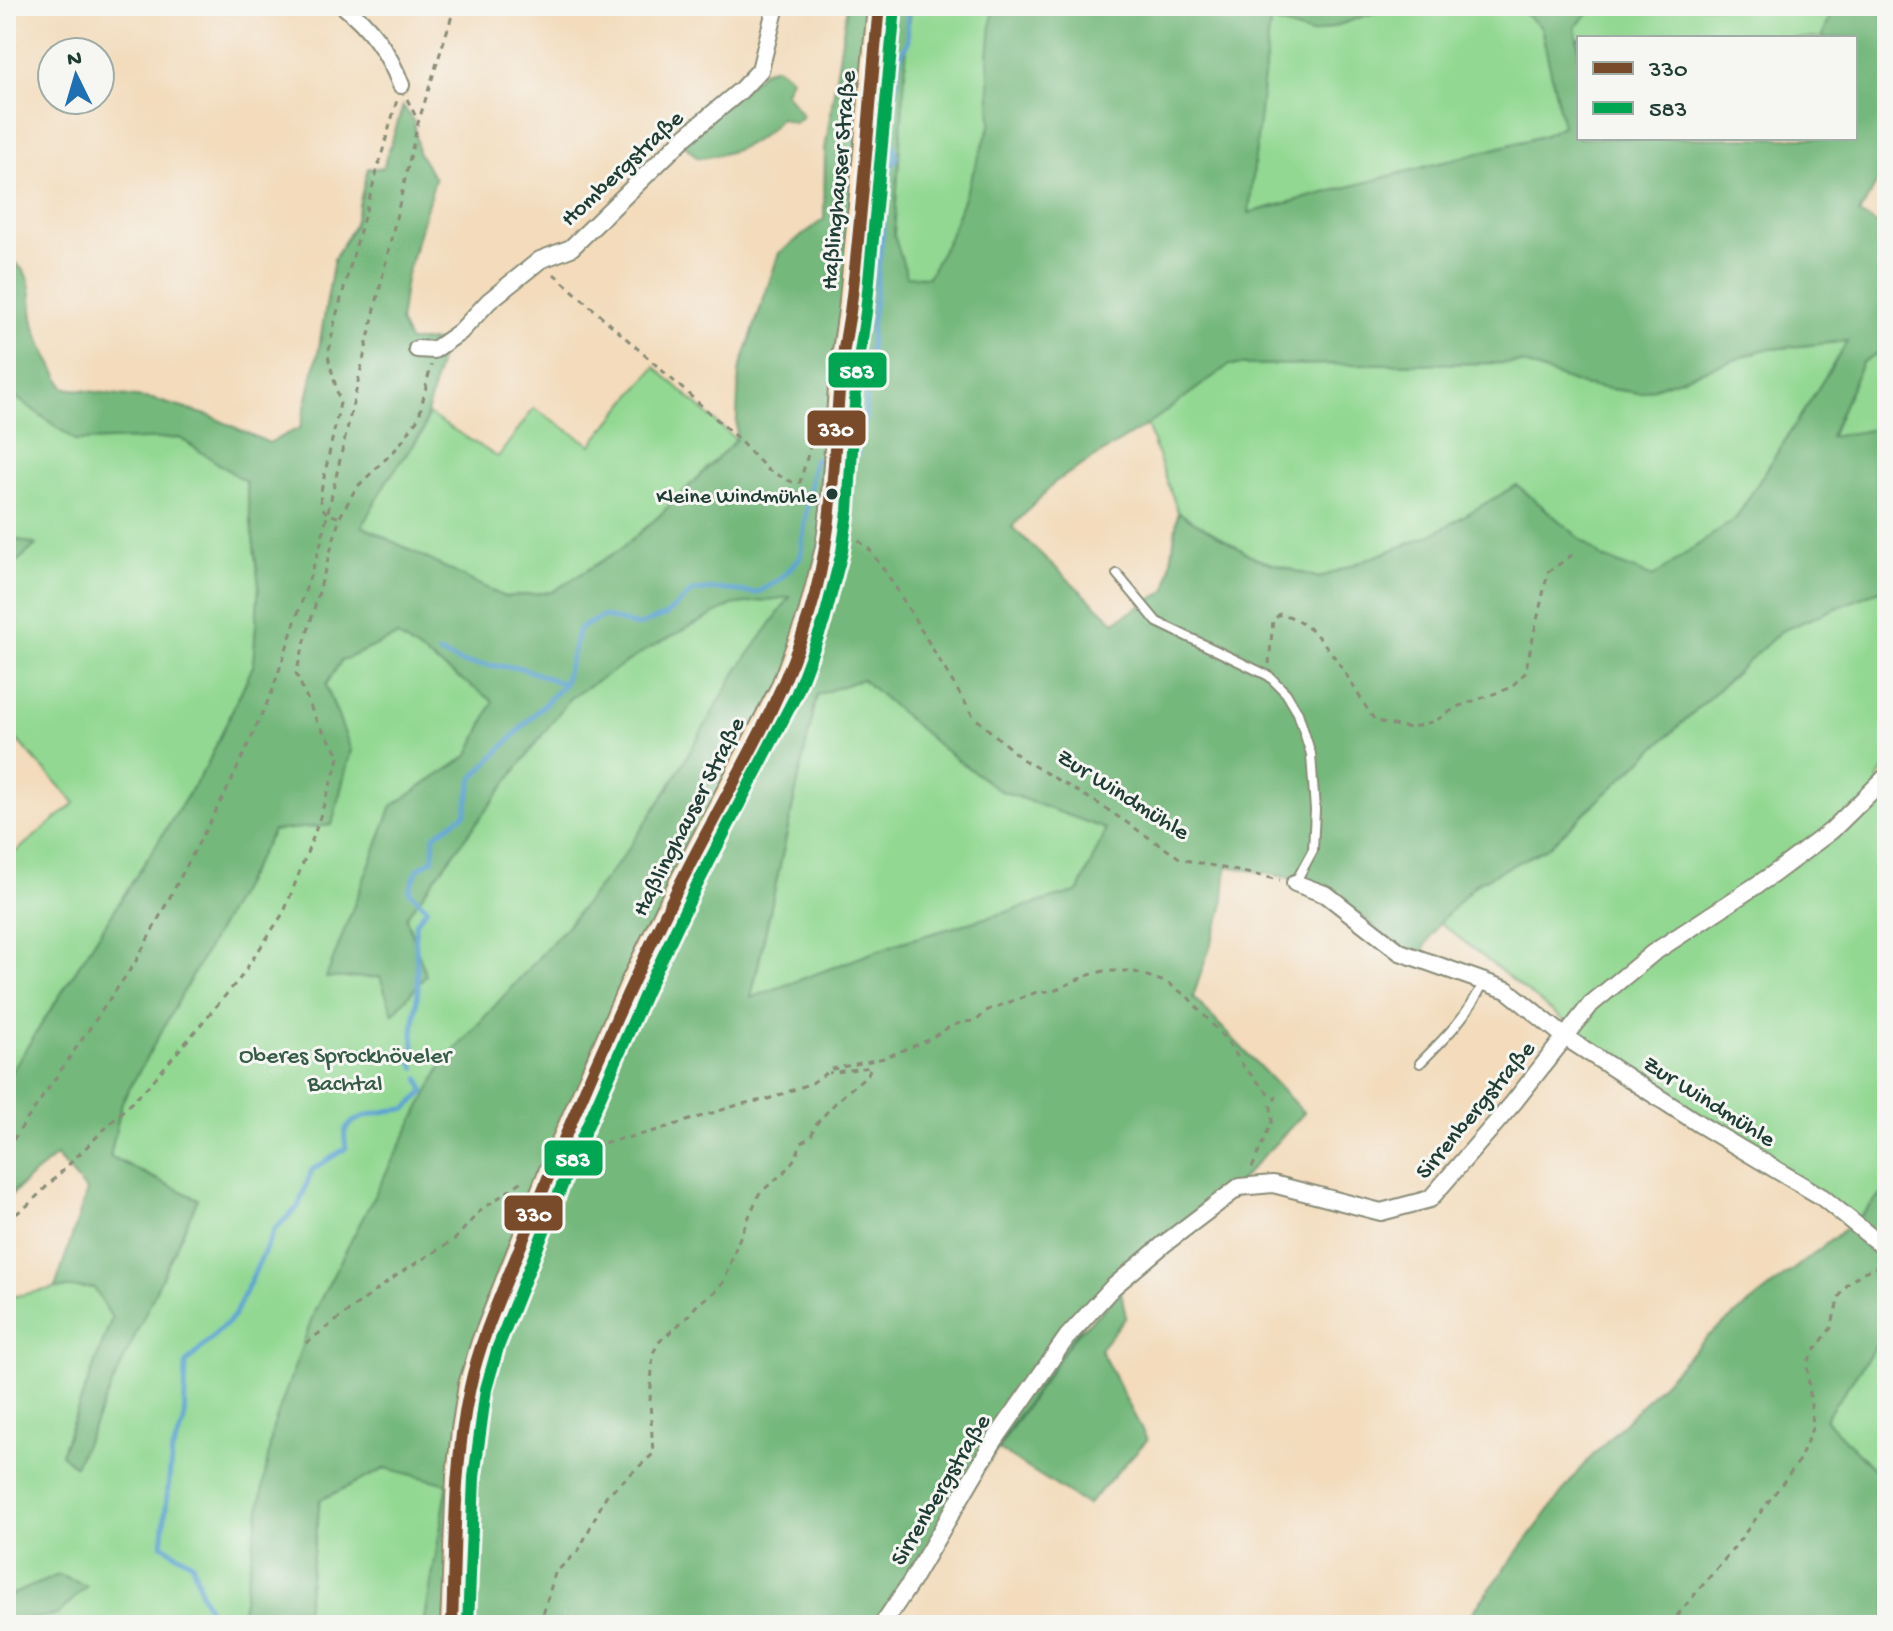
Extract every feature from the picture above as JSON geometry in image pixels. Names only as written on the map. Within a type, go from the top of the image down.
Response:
[{"type":"main road","name":"Haßlinghauser Straße","points":[[452,1625],[458,1476],[470,1385],[499,1299],[554,1162],[632,983],[782,688],[809,617],[827,548],[832,509],[841,371],[850,310],[879,6]]},
{"type":"street","points":[[344,6],[379,40],[392,60],[401,85]]},
{"type":"street","name":"Hombergstraße","points":[[434,350],[460,332],[498,293],[540,260],[571,248],[685,137],[751,80],[760,70],[776,6]]},
{"type":"street","points":[[417,349],[434,350]]},
{"type":"street","name":"Sirrenbergstraße","points":[[882,1625],[911,1582],[992,1444],[1067,1337],[1112,1288],[1164,1244],[1239,1187],[1273,1184],[1381,1212],[1430,1199],[1514,1102],[1591,1004],[1623,976],[1831,831],[1887,776]]},
{"type":"street","name":"Zur Windmühle","points":[[1295,883],[1327,895],[1400,952],[1507,990],[1565,1037],[1701,1125],[1822,1197],[1887,1250]]},
{"type":"lane","points":[[1117,574],[1157,622],[1269,676],[1286,693],[1298,713],[1311,754],[1315,810],[1313,850],[1295,883]]},
{"type":"lane","points":[[1420,1063],[1460,1024],[1484,982]]},
{"type":"path","points":[[6,1150],[136,961],[230,784],[272,692],[320,546],[418,123],[455,6]]},
{"type":"path","points":[[401,85],[418,123]]},
{"type":"path","points":[[340,517],[327,514],[322,508],[320,496],[340,403],[328,356],[335,320],[401,85]]},
{"type":"path","points":[[540,260],[732,433],[768,470],[796,484],[800,482],[818,420]]},
{"type":"path","points":[[6,1221],[28,1205],[152,1082],[241,977],[284,912],[340,755],[317,722],[296,673],[340,517],[356,488],[398,447],[419,417],[434,350]]},
{"type":"path","name":"Zur Windmühle","points":[[832,509],[849,533],[870,550],[885,572],[973,716],[1022,759],[1099,804],[1181,859],[1295,883]]},
{"type":"path","points":[[1269,676],[1273,620],[1280,614],[1288,615],[1324,644],[1374,719],[1410,728],[1435,721],[1459,706],[1510,688],[1525,673],[1548,572],[1575,553]]},
{"type":"path","points":[[554,1162],[572,1150],[648,1133],[741,1104],[768,1099],[812,1083],[832,1069],[898,1054],[951,1026],[976,1021],[988,1010],[1037,992],[1054,991],[1085,976],[1104,971],[1132,971],[1168,983],[1188,997],[1227,1041],[1244,1067],[1268,1093],[1276,1097],[1271,1106],[1272,1121],[1265,1141],[1255,1164],[1239,1187]]},
{"type":"path","points":[[540,1625],[555,1573],[579,1550],[606,1496],[653,1454],[650,1401],[653,1353],[660,1341],[725,1280],[759,1194],[784,1172],[817,1123],[868,1074],[871,1067],[840,1070],[822,1076]]},
{"type":"path","points":[[306,1343],[400,1273],[454,1240],[480,1211],[527,1177]]},
{"type":"path","points":[[1669,1625],[1730,1553],[1799,1461],[1813,1426],[1807,1364],[1831,1328],[1839,1297],[1847,1285],[1861,1273],[1877,1268],[1887,1260]]},
{"type":"green space","points":[[847,6],[912,6],[894,235],[907,276],[928,277],[949,238],[991,123],[988,56],[993,6],[1385,6],[1385,9],[1312,34],[1270,21],[1249,213],[1543,136],[1563,126],[1541,27],[1515,6],[1595,6],[1575,27],[1577,140],[1857,140],[1857,36],[1823,36],[1838,6],[1887,6],[1887,165],[1859,214],[1887,230],[1887,347],[1862,363],[1830,437],[1887,427],[1887,587],[1781,631],[1547,848],[1476,883],[1439,923],[1421,954],[1402,949],[1322,884],[1227,866],[1223,908],[1193,997],[1304,1113],[1235,1186],[1111,1282],[878,1625],[424,1625],[448,1484],[386,1468],[320,1500],[304,1625],[221,1625],[241,1617],[273,1427],[315,1310],[443,1063],[567,926],[622,858],[668,789],[738,669],[790,597],[732,605],[651,647],[570,698],[406,917],[426,975],[393,1014],[380,977],[326,978],[392,806],[469,755],[493,701],[397,636],[341,661],[326,685],[351,750],[332,825],[273,831],[122,1102],[110,1157],[198,1199],[75,1466],[61,1454],[112,1318],[94,1288],[55,1288],[87,1191],[56,1156],[6,1197],[6,1080],[207,765],[253,666],[259,585],[246,482],[180,438],[76,441],[6,390],[6,257],[17,264],[28,280],[36,330],[64,388],[152,399],[210,416],[269,443],[300,428],[318,353],[334,259],[354,225],[368,168],[383,168],[403,106],[414,122],[418,152],[435,179],[406,278],[400,322],[409,341],[437,341],[441,355],[423,431],[386,482],[362,526],[504,597],[552,592],[621,549],[736,440],[739,372],[779,253],[824,219],[825,150]],"holes":[[[1848,341],[1736,518],[1653,577],[1603,558],[1517,485],[1431,535],[1319,578],[1257,559],[1178,512],[1167,590],[1114,622],[1012,527],[1055,482],[1147,425],[1229,365],[1522,363],[1582,385],[1640,393],[1762,350]],[[862,679],[943,749],[999,790],[1106,829],[1079,891],[899,943],[751,998],[817,695]]]},
{"type":"green space","points":[[912,6],[1012,6],[1009,128],[873,429],[907,29]]},
{"type":"green space","points":[[1385,6],[1515,6],[1541,27],[1563,126],[1543,136],[1248,213],[1270,21],[1312,34],[1384,9]]},
{"type":"green space","points":[[1595,6],[1838,6],[1823,36],[1577,38],[1575,27]]},
{"type":"green space","points":[[777,67],[791,78],[785,92],[803,116],[794,123],[780,118],[764,135],[744,147],[721,154],[698,158],[683,144],[765,70]]},
{"type":"green space","points":[[1848,341],[1736,518],[1653,577],[1603,558],[1517,485],[1431,535],[1319,578],[1257,559],[1178,512],[1147,425],[1228,365],[1522,363],[1582,385],[1640,393],[1762,350]]},
{"type":"green space","points":[[1887,347],[1887,427],[1830,438],[1862,362]]},
{"type":"green space","points":[[655,367],[736,440],[621,549],[552,592],[504,597],[361,527],[386,482],[423,432],[428,414],[498,457],[534,408],[591,445]]},
{"type":"green space","points":[[6,390],[76,441],[180,438],[246,482],[259,585],[253,666],[207,765],[6,1080],[6,860],[75,803],[6,728],[6,571],[36,545],[6,536]]},
{"type":"green space","points":[[6,536],[36,545],[6,571]]},
{"type":"green space","points":[[1887,587],[1887,766],[1878,778],[1887,787],[1887,1189],[1858,1219],[1588,1043],[1439,922],[1477,883],[1547,848],[1781,631]]},
{"type":"green space","name":"Oberes Sprockhöveler Bachtal","points":[[791,596],[764,647],[297,1375],[244,1625],[6,1625],[14,1620],[55,1615],[6,1608],[6,1298],[55,1288],[94,1288],[112,1318],[61,1453],[168,1185],[110,1156],[91,1115],[6,1201],[6,1187],[319,680],[364,632],[492,638]]},
{"type":"green space","points":[[862,678],[943,749],[999,790],[1106,829],[1079,891],[899,943],[751,998],[817,695]]},
{"type":"green space","points":[[1887,1189],[1887,1330],[1825,1419],[1887,1483],[1887,1625],[1463,1625],[1580,1469],[1707,1337],[1854,1222]]},
{"type":"green space","points":[[1121,1292],[1126,1317],[1100,1349],[1147,1440],[1087,1505],[996,1448],[1071,1340]]},
{"type":"green space","points":[[1887,1330],[1887,1483],[1825,1419]]},
{"type":"green space","points":[[386,1468],[448,1484],[424,1625],[304,1625],[320,1500]]},
{"type":"green space","points":[[58,1575],[87,1586],[57,1615],[15,1620],[6,1625],[6,1597]]},
{"type":"waterway","points":[[853,456],[858,454],[857,442],[864,428],[872,323],[890,168],[897,157],[889,133],[900,56],[908,42],[907,6]]},
{"type":"waterway","points":[[415,1068],[410,1058],[414,1048],[418,989],[415,924],[427,908],[409,891],[418,869],[433,859],[434,836],[465,814],[473,778],[564,684],[579,629],[603,616],[637,626],[666,615],[693,591],[718,589],[757,593],[779,580],[800,558],[814,460],[821,460]]},
{"type":"waterway","points":[[439,653],[462,663],[521,668],[564,684]]},
{"type":"waterway","points":[[216,1625],[201,1593],[192,1563],[162,1545],[172,1451],[184,1424],[186,1363],[234,1316],[275,1229],[298,1207],[312,1170],[346,1148],[346,1129],[357,1120],[406,1109],[424,1092],[419,1078]]},
{"type":"transit line","name":"330","points":[[452,1625],[460,1446],[470,1387],[487,1329],[618,1014],[680,884],[783,685],[818,584],[829,523],[841,371],[859,236],[879,6]]},
{"type":"transit line","name":"583","points":[[468,1625],[474,1477],[486,1389],[498,1347],[569,1168],[647,990],[696,887],[796,695],[824,621],[842,552],[848,511],[857,373],[866,312],[895,8]]},
{"type":"place","name":"Kleine Windmühle","points":[[832,494]]}]
